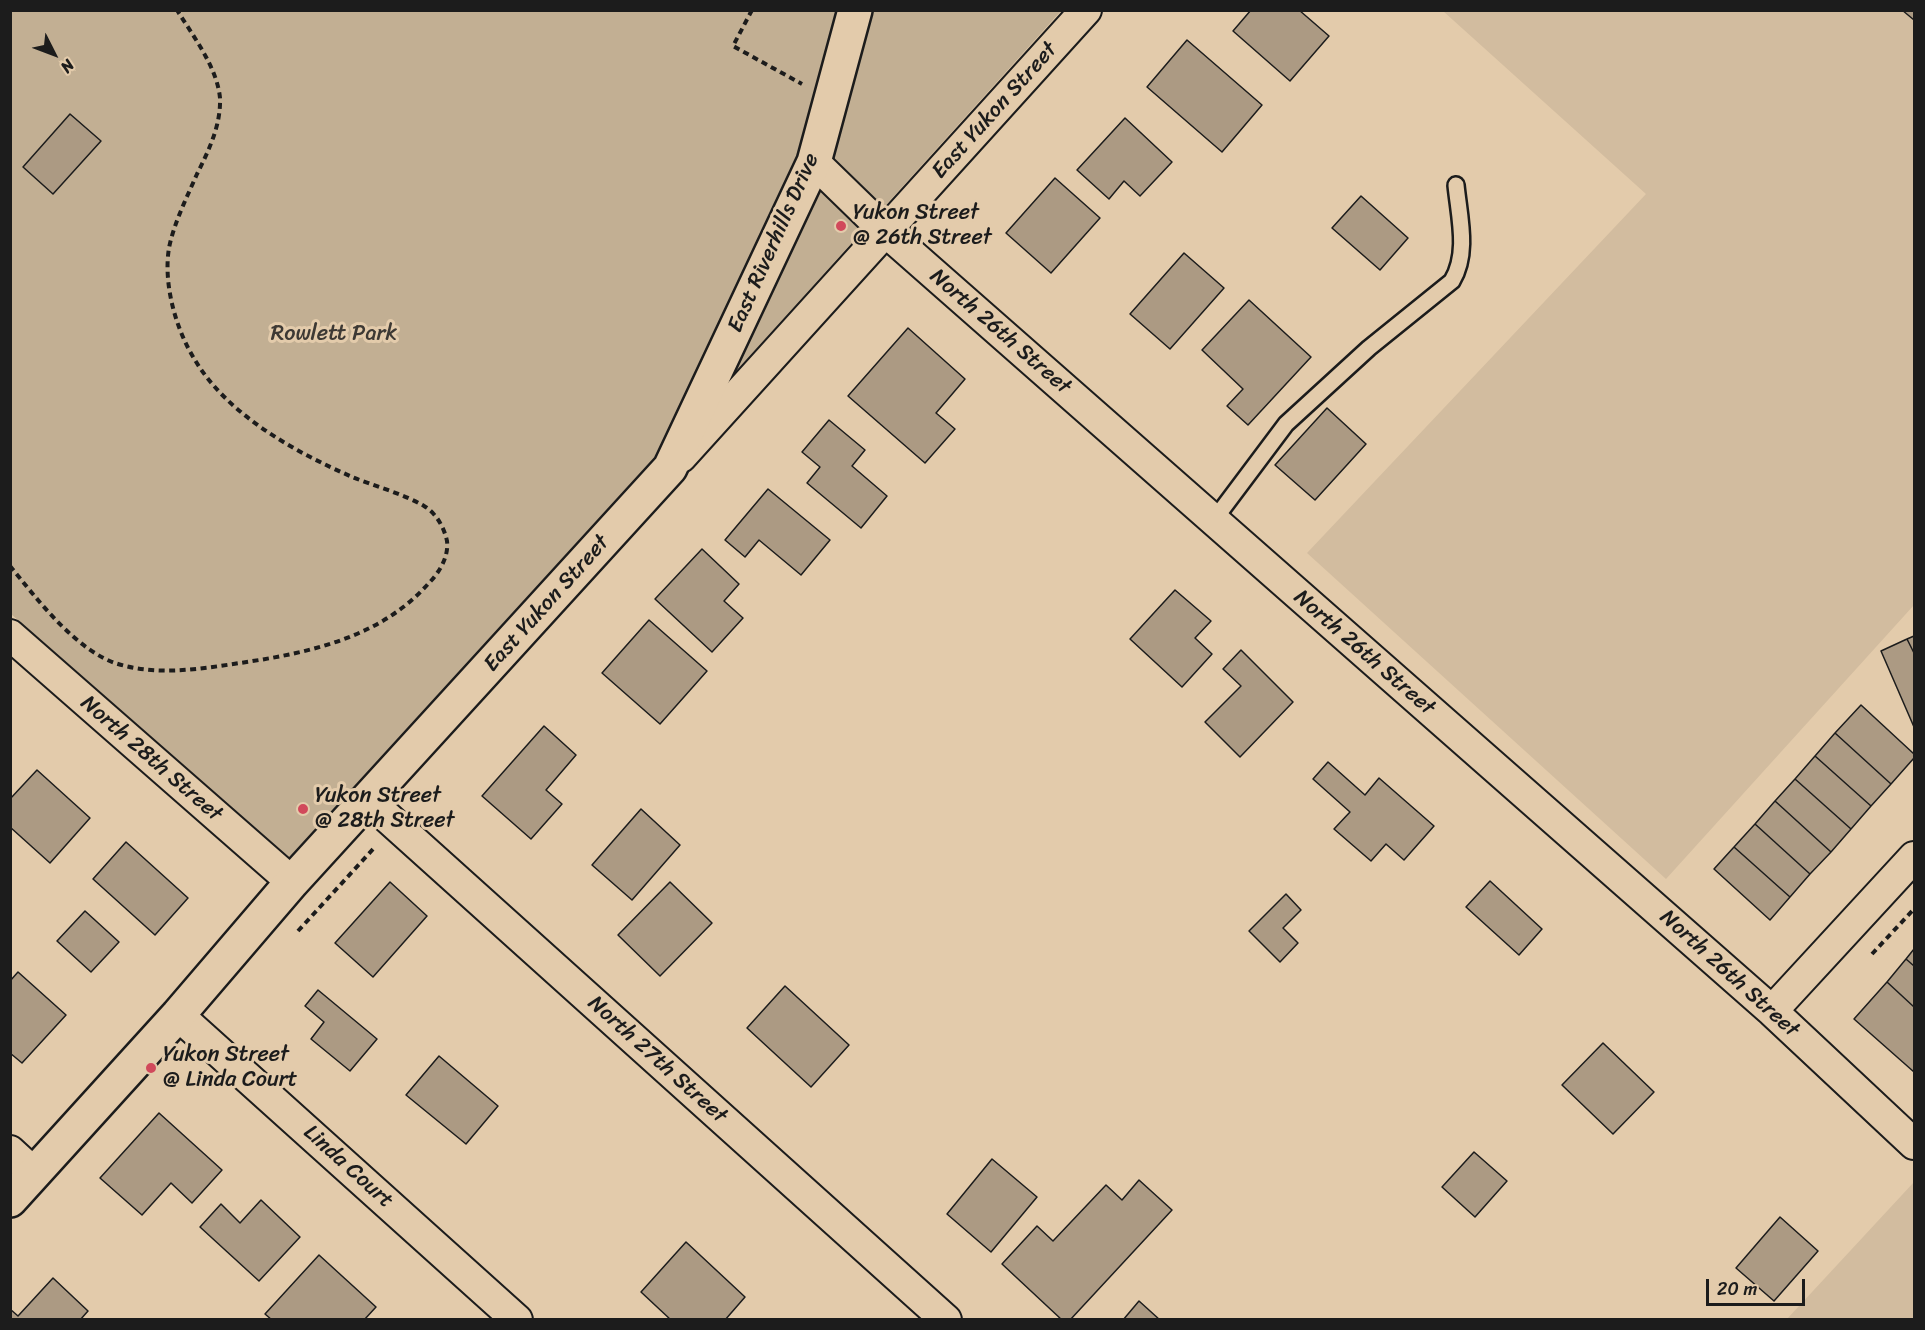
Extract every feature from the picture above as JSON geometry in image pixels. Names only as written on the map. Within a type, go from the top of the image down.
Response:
[{"type":"street","name":"East Riverhills Drive","points":[[670,468],[814,162],[855,10]]},
{"type":"street","name":"East Yukon Street","points":[[10,1200],[178,1015],[292,882],[1086,10]]},
{"type":"street","name":"North 26th Street","points":[[814,162],[885,231],[1772,1011],[1914,1144]]},
{"type":"street","name":"North 28th Street","points":[[10,635],[292,882]]},
{"type":"street","name":"North 27th Street","points":[[368,800],[946,1320]]},
{"type":"street","points":[[1772,1011],[1914,857]]},
{"type":"street","name":"Linda Court","points":[[178,1015],[517,1320]]},
{"type":"street","points":[[10,1151],[35,1174]]},
{"type":"lane","points":[[1214,520],[1286,424],[1369,348],[1452,281],[1460,268],[1462,250],[1456,185]]},
{"type":"path","points":[[10,566],[49,611],[96,652],[117,663],[178,671],[297,654],[336,643],[400,610],[437,574],[445,558],[448,544],[436,515],[423,506],[347,474],[251,421],[232,406],[193,358],[172,300],[169,250],[180,215],[212,144],[219,116],[220,95],[199,44],[177,10]]},
{"type":"path","points":[[752,10],[734,46],[810,88]]},
{"type":"path","points":[[1872,954],[1914,909]]},
{"type":"shaded area","points":[[1443,11],[1914,11],[1914,605],[1666,879],[1307,553],[1646,194]]},
{"type":"shaded area","points":[[1914,1182],[1914,1319],[1787,1319]]},
{"type":"green space","name":"Rowlett Park","points":[[11,11],[1061,11],[290,865],[11,614]]},
{"type":"building","points":[[1251,10],[1299,10],[1329,36],[1290,81],[1233,31]]},
{"type":"building","points":[[1902,10],[1914,10],[1914,20]]},
{"type":"building","points":[[1187,40],[1262,105],[1222,152],[1147,87]]},
{"type":"building","points":[[70,114],[101,141],[53,194],[23,167]]},
{"type":"building","points":[[1125,118],[1172,162],[1140,196],[1124,181],[1109,199],[1077,170]]},
{"type":"building","points":[[1055,178],[1100,218],[1051,273],[1006,233]]},
{"type":"building","points":[[1361,196],[1408,238],[1380,270],[1332,228]]},
{"type":"building","points":[[1184,253],[1224,288],[1170,349],[1130,314]]},
{"type":"building","points":[[1249,300],[1311,357],[1248,425],[1227,406],[1243,389],[1202,350]]},
{"type":"building","points":[[908,328],[965,379],[936,413],[955,429],[925,463],[848,396]]},
{"type":"building","points":[[1327,408],[1366,444],[1315,500],[1275,465]]},
{"type":"building","points":[[829,420],[865,450],[852,466],[887,496],[861,528],[807,483],[820,467],[802,452]]},
{"type":"building","points":[[768,489],[830,540],[801,575],[759,540],[745,557],[725,540]]},
{"type":"building","points":[[702,549],[739,584],[724,601],[743,618],[712,652],[655,599]]},
{"type":"building","points":[[1175,590],[1211,621],[1195,638],[1212,654],[1182,687],[1130,639]]},
{"type":"building","points":[[649,620],[707,671],[660,724],[602,673]]},
{"type":"building","points":[[1914,636],[1914,653],[1907,639]]},
{"type":"building","points":[[1907,639],[1914,653],[1914,727],[1881,651]]},
{"type":"building","points":[[1241,650],[1293,702],[1240,757],[1205,722],[1241,686],[1223,669]]},
{"type":"building","points":[[1861,705],[1914,754],[1914,758],[1891,784],[1835,733]]},
{"type":"building","points":[[544,726],[576,755],[546,790],[562,804],[531,839],[482,796]]},
{"type":"building","points":[[1835,733],[1891,784],[1871,806],[1815,756]]},
{"type":"building","points":[[1815,756],[1871,806],[1851,829],[1795,779]]},
{"type":"building","points":[[1328,762],[1365,795],[1379,778],[1434,826],[1404,860],[1386,844],[1371,861],[1334,829],[1350,812],[1313,779]]},
{"type":"building","points":[[37,770],[90,818],[50,863],[10,827],[10,799]]},
{"type":"building","points":[[1795,779],[1851,829],[1831,852],[1775,801]]},
{"type":"building","points":[[1775,801],[1831,852],[1810,874],[1755,824]]},
{"type":"building","points":[[641,809],[680,845],[632,900],[592,865]]},
{"type":"building","points":[[1755,824],[1810,874],[1790,897],[1734,847]]},
{"type":"building","points":[[126,842],[188,898],[155,935],[93,879]]},
{"type":"building","points":[[1734,847],[1790,897],[1770,920],[1714,869]]},
{"type":"building","points":[[1490,881],[1542,929],[1519,955],[1466,907]]},
{"type":"building","points":[[390,882],[427,916],[373,977],[335,943]]},
{"type":"building","points":[[670,882],[712,923],[660,976],[618,935]]},
{"type":"building","points":[[1286,894],[1301,910],[1283,928],[1298,943],[1280,962],[1249,931]]},
{"type":"building","points":[[85,911],[119,942],[91,972],[57,941]]},
{"type":"building","points":[[1914,949],[1914,966],[1906,959]]},
{"type":"building","points":[[1906,959],[1914,966],[1914,1007],[1887,982]]},
{"type":"building","points":[[18,972],[66,1015],[22,1063],[10,1053],[10,981]]},
{"type":"building","points":[[1887,982],[1914,1007],[1914,1072],[1854,1019]]},
{"type":"building","points":[[785,986],[849,1045],[811,1087],[747,1028]]},
{"type":"building","points":[[318,990],[377,1039],[350,1071],[311,1039],[324,1022],[305,1006]]},
{"type":"building","points":[[1603,1043],[1654,1092],[1613,1134],[1562,1085]]},
{"type":"building","points":[[439,1056],[498,1106],[466,1144],[406,1095]]},
{"type":"building","points":[[159,1113],[222,1170],[192,1203],[171,1183],[142,1215],[100,1178]]},
{"type":"building","points":[[1474,1152],[1507,1181],[1475,1217],[1442,1187]]},
{"type":"building","points":[[992,1159],[1037,1197],[991,1252],[947,1214]]},
{"type":"building","points":[[1139,1180],[1172,1210],[1070,1320],[1062,1320],[1002,1264],[1037,1226],[1053,1241],[1106,1185],[1122,1200]]},
{"type":"building","points":[[261,1200],[300,1237],[259,1281],[200,1227],[221,1204],[240,1223]]},
{"type":"building","points":[[1780,1217],[1818,1251],[1774,1301],[1736,1268]]},
{"type":"building","points":[[686,1242],[745,1297],[725,1320],[671,1320],[641,1292]]},
{"type":"building","points":[[319,1255],[376,1307],[364,1320],[272,1320],[265,1314]]},
{"type":"building","points":[[53,1278],[88,1311],[80,1320],[10,1320],[10,1309],[18,1316]]},
{"type":"building","points":[[1139,1301],[1160,1320],[1123,1320]]},
{"type":"place","name":"Yukon Street @ 26th Street","points":[[841,226]]},
{"type":"place","name":"Yukon Street @ 28th Street","points":[[303,809]]},
{"type":"place","name":"Yukon Street @ Linda Court","points":[[151,1068]]}]
